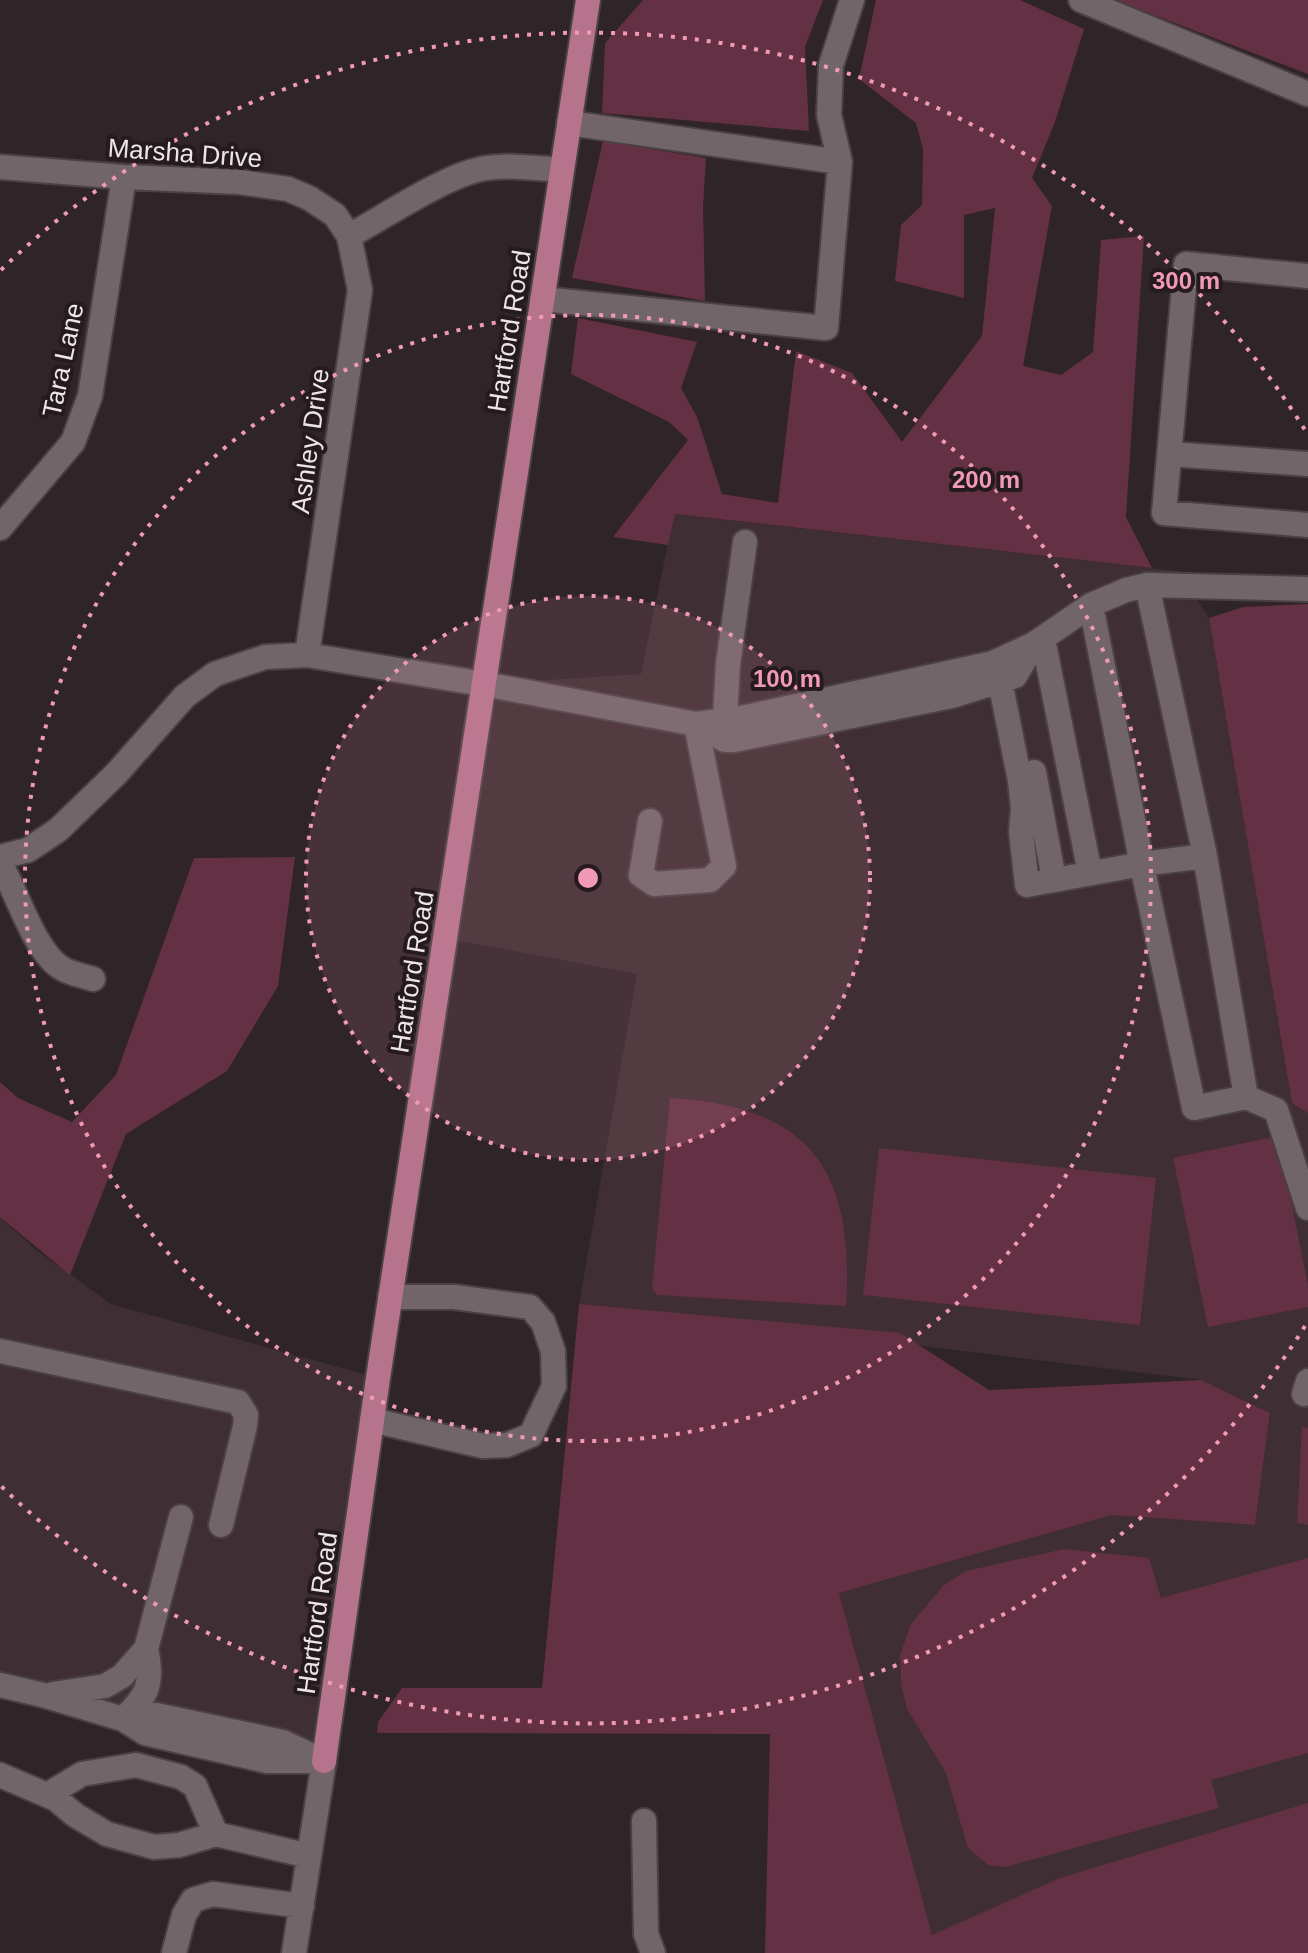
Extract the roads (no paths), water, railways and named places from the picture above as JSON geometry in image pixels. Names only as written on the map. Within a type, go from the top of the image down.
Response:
[{"type":"main road","name":"Hartford Road","points":[[324,1761],[390,1297],[588,0]]},
{"type":"street","points":[[542,299],[826,328],[840,162],[829,115],[831,65],[852,0]]},
{"type":"street","points":[[1081,0],[1308,94]]},
{"type":"street","points":[[569,123],[840,162]]},
{"type":"street","points":[[349,236],[457,177],[481,169],[521,166],[562,170]]},
{"type":"street","name":"Marsha Drive","points":[[0,167],[239,182],[288,189],[335,215],[349,236]]},
{"type":"street","name":"Tara Lane","points":[[0,528],[73,442],[90,396],[124,177]]},
{"type":"street","name":"Ashley Drive","points":[[307,655],[360,290],[349,236]]},
{"type":"street","points":[[1308,276],[1186,264],[1164,513],[1308,525]]},
{"type":"street","points":[[1170,454],[1308,464]]},
{"type":"street","points":[[725,719],[728,664],[745,542]]},
{"type":"street","points":[[696,724],[737,719],[993,663],[1038,641],[1091,605],[1147,585],[1308,589]]},
{"type":"street","points":[[1147,585],[1205,856],[1246,1097]]},
{"type":"street","points":[[1091,605],[1194,1108],[1246,1097],[1276,1110],[1308,1208]]},
{"type":"street","points":[[93,979],[62,969],[36,940],[0,860],[28,850],[58,830],[116,774],[185,696],[215,674],[265,657],[307,655],[696,724],[725,740],[734,740],[952,696],[1007,678],[1038,641]]},
{"type":"street","points":[[1038,641],[1090,873]]},
{"type":"street","points":[[1007,678],[1054,879],[1205,856]]},
{"type":"street","points":[[650,821],[641,875],[654,884],[710,880],[724,866],[696,724]]},
{"type":"street","points":[[372,1420],[483,1446],[507,1445],[531,1435],[554,1386],[553,1351],[543,1322],[530,1307],[454,1297],[390,1297]]},
{"type":"street","points":[[0,1351],[238,1402],[246,1415],[245,1426],[221,1525]]},
{"type":"street","points":[[43,1695],[105,1686],[122,1676],[146,1649],[181,1517]]},
{"type":"street","points":[[123,1719],[145,1698],[150,1666],[146,1649]]},
{"type":"street","points":[[0,1685],[123,1719],[147,1713],[268,1738],[324,1761]]},
{"type":"street","name":"Hartford Road","points":[[294,1953],[324,1761]]},
{"type":"street","points":[[47,1795],[82,1774],[136,1765],[181,1777],[195,1786],[216,1834]]},
{"type":"street","points":[[0,1775],[47,1795],[107,1834],[154,1847],[179,1845],[216,1834],[309,1856]]},
{"type":"street","points":[[644,1821],[646,1934],[653,1953]]},
{"type":"street","points":[[174,1953],[184,1915],[193,1900],[213,1894],[302,1906]]}]
